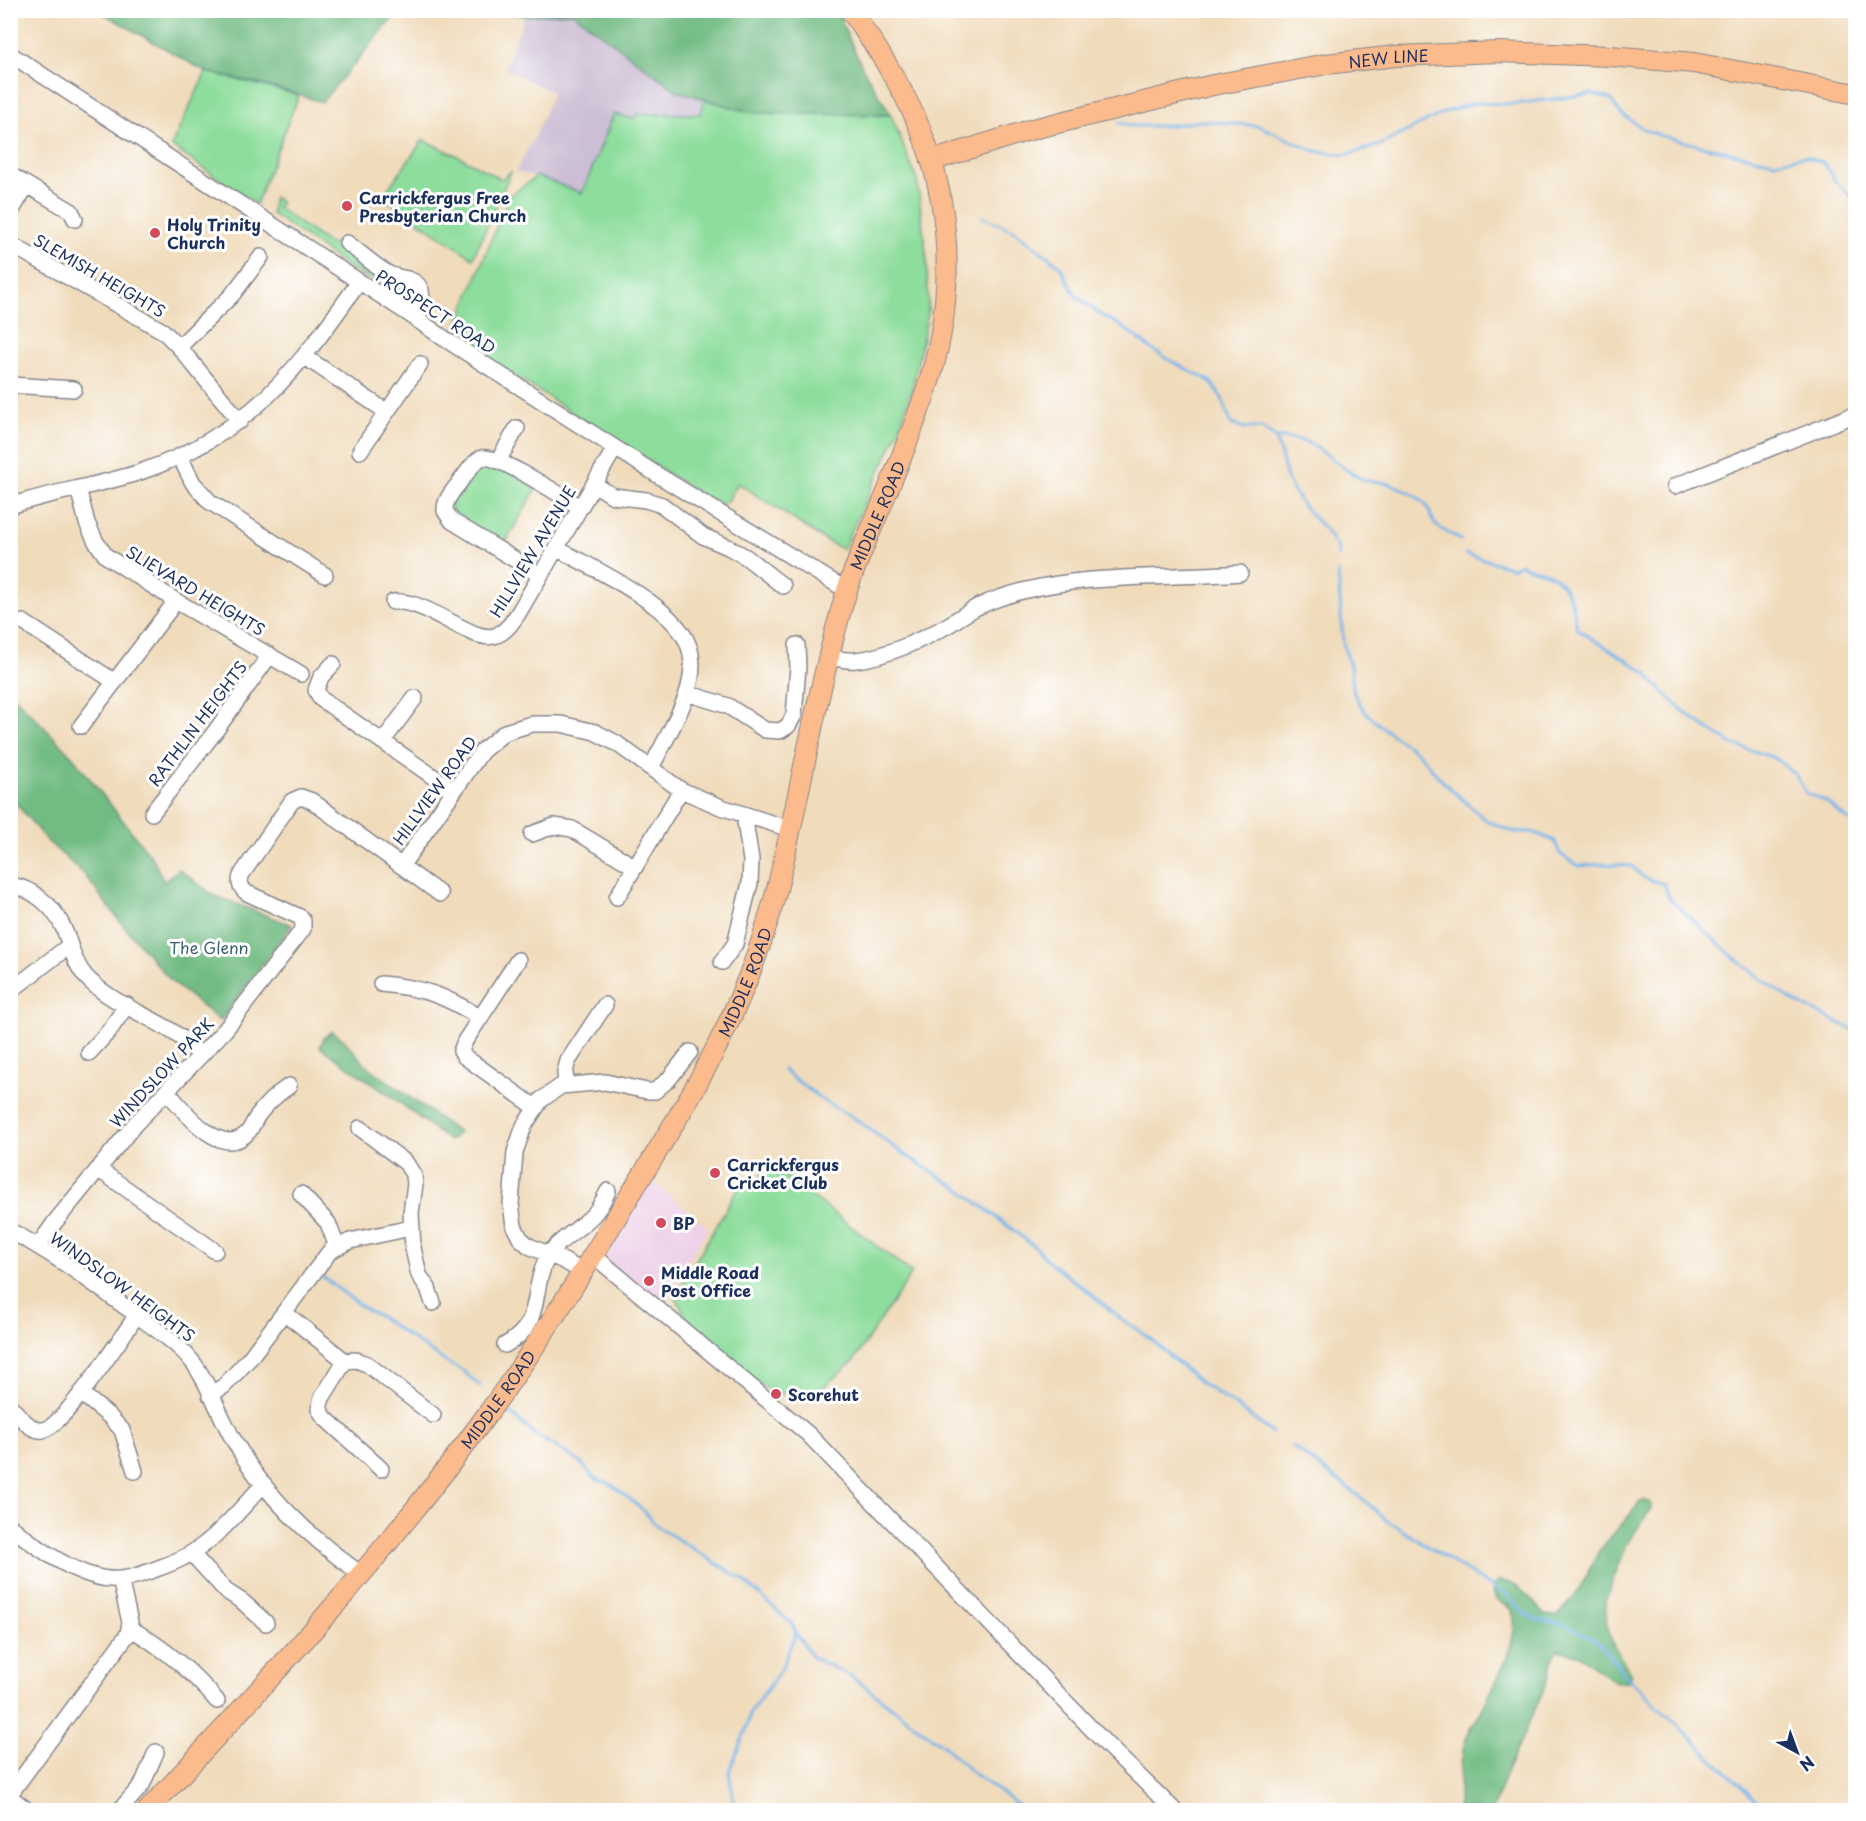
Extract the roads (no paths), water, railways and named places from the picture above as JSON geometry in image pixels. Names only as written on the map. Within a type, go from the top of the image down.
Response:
[{"type":"main road","name":"MIDDLE ROAD","points":[[148,1810],[322,1621],[486,1417],[588,1264],[671,1128],[737,1003],[768,920],[829,657],[848,589],[913,427],[937,354],[945,299],[945,233],[940,195],[931,160],[903,93],[850,10]]},
{"type":"main road","name":"NEW LINE","points":[[931,160],[1033,129],[1213,85],[1326,64],[1396,56],[1498,52],[1610,56],[1694,63],[1856,94]]},
{"type":"street","name":"PROSPECT ROAD","points":[[10,54],[615,448],[848,589]]},
{"type":"street","points":[[10,175],[75,211]]},
{"type":"street","points":[[10,213],[27,185]]},
{"type":"street","points":[[347,243],[389,274],[410,279],[417,284],[422,290],[422,298],[412,316]]},
{"type":"street","name":"SLEMISH HEIGHTS","points":[[10,244],[157,327],[179,346],[240,421]]},
{"type":"street","points":[[179,346],[228,300],[254,261]]},
{"type":"street","points":[[10,506],[132,475],[180,457],[224,432],[240,421],[305,357],[359,282]]},
{"type":"street","points":[[305,357],[387,412]]},
{"type":"street","points":[[360,451],[420,364]]},
{"type":"street","points":[[10,385],[74,389]]},
{"type":"street","points":[[1674,486],[1856,414]]},
{"type":"street","points":[[498,461],[517,428]]},
{"type":"street","name":"HILLVIEW AVENUE","points":[[393,602],[403,601],[420,605],[475,635],[489,637],[497,635],[512,622],[615,448]]},
{"type":"street","points":[[180,457],[195,486],[214,506],[325,575]]},
{"type":"street","points":[[540,575],[459,527],[445,511],[448,498],[477,461],[487,458],[498,461],[580,507]]},
{"type":"street","points":[[594,484],[613,496],[646,500],[662,505],[703,536],[746,557],[783,586]]},
{"type":"street","name":"SLIEVARD HEIGHTS","points":[[78,489],[87,523],[106,556],[176,601],[301,674]]},
{"type":"street","points":[[556,548],[640,596],[674,624],[685,638],[690,651],[692,669],[687,693],[651,768]]},
{"type":"street","points":[[829,657],[857,660],[898,648],[923,638],[976,608],[1031,588],[1076,582],[1240,573]]},
{"type":"street","points":[[81,726],[176,601]]},
{"type":"street","points":[[23,622],[115,682]]},
{"type":"street","points":[[687,693],[728,706],[765,730],[780,731],[791,723],[794,715],[798,667],[797,645]]},
{"type":"street","name":"RATHLIN HEIGHTS","points":[[152,813],[270,655]]},
{"type":"street","points":[[333,664],[318,681],[316,690],[318,697],[454,791]]},
{"type":"street","points":[[383,741],[415,698]]},
{"type":"street","name":"HILLVIEW ROAD","points":[[402,865],[477,756],[492,741],[512,729],[532,724],[554,723],[589,730],[615,742],[681,790],[744,815],[790,829]]},
{"type":"street","points":[[617,897],[681,790]]},
{"type":"street","name":"HILLVIEW ROAD","points":[[303,919],[297,914],[245,892],[240,881],[241,875],[294,799],[301,797],[310,800],[440,894]]},
{"type":"street","points":[[722,962],[735,944],[750,883],[750,860],[744,815]]},
{"type":"street","points":[[532,834],[554,826],[572,829],[635,867]]},
{"type":"street","points":[[10,885],[28,891],[48,906],[63,927],[77,963],[87,977],[126,1005],[180,1035],[200,1055]]},
{"type":"street","name":"WINDSLOW PARK","points":[[38,1246],[135,1124],[225,1030],[301,931],[303,919]]},
{"type":"street","points":[[13,989],[70,945]]},
{"type":"street","points":[[518,960],[462,1046],[462,1054],[535,1107]]},
{"type":"street","points":[[381,984],[437,994],[454,1001],[481,1018]]},
{"type":"street","points":[[89,1053],[109,1031],[126,1005]]},
{"type":"street","points":[[566,1084],[565,1072],[568,1061],[605,1005]]},
{"type":"street","points":[[690,1052],[669,1079],[655,1091],[612,1083],[566,1084],[552,1090],[535,1107],[516,1147],[511,1210],[514,1226],[523,1241],[564,1261],[588,1264],[808,1434],[1174,1810]]},
{"type":"street","points":[[167,1091],[199,1127],[218,1139],[231,1141],[246,1134],[264,1107],[289,1086]]},
{"type":"street","points":[[360,1128],[403,1160],[412,1171],[415,1184],[411,1227],[417,1269],[433,1303]]},
{"type":"street","points":[[98,1168],[215,1251]]},
{"type":"street","points":[[505,1346],[518,1337],[530,1322],[541,1274],[549,1255],[564,1238],[595,1214],[608,1191]]},
{"type":"street","points":[[301,1194],[328,1223],[337,1247]]},
{"type":"street","points":[[210,1395],[224,1386],[249,1359],[325,1257],[337,1247],[350,1241],[411,1227]]},
{"type":"street","name":"WINDSLOW HEIGHTS","points":[[10,1231],[38,1246],[137,1315],[187,1355],[196,1367],[243,1458],[304,1528],[361,1574]]},
{"type":"street","points":[[285,1313],[345,1361],[356,1360],[367,1364],[433,1415]]},
{"type":"street","points":[[10,1406],[32,1428],[43,1430],[53,1425],[81,1393],[137,1315]]},
{"type":"street","points":[[345,1361],[322,1398],[319,1409],[325,1418],[381,1469]]},
{"type":"street","points":[[81,1393],[122,1430],[135,1472]]},
{"type":"street","points":[[10,1526],[53,1558],[92,1575],[120,1579],[148,1572],[192,1554],[211,1539],[264,1484]]},
{"type":"street","points":[[192,1554],[226,1591],[243,1602],[266,1623]]},
{"type":"street","points":[[27,1810],[10,1796],[124,1640],[130,1628],[120,1579]]},
{"type":"street","points":[[130,1628],[173,1658],[205,1686],[217,1701]]},
{"type":"street","points":[[120,1810],[142,1785],[156,1752]]},
{"type":"waterway","points":[[1119,123],[1134,126],[1163,126],[1202,121],[1259,126],[1315,151],[1345,155],[1378,146],[1445,112],[1475,103],[1515,104],[1592,94],[1610,99],[1620,113],[1645,130],[1662,136],[1774,162],[1805,156],[1824,163],[1836,182],[1856,201]]},
{"type":"waterway","points":[[983,217],[1015,231],[1060,266],[1075,295],[1101,315],[1123,327],[1173,362],[1210,381],[1222,398],[1231,424],[1245,428],[1262,428],[1276,438],[1289,484],[1303,506],[1325,529],[1338,549],[1338,557]]},
{"type":"waterway","points":[[1276,438],[1303,441],[1362,479],[1386,483],[1409,492],[1426,505],[1437,526],[1461,540]]},
{"type":"waterway","points":[[1466,554],[1513,568],[1521,564],[1554,577],[1569,596],[1577,629],[1647,673],[1652,681],[1680,708],[1703,726],[1734,745],[1775,758],[1795,774],[1806,793],[1827,802],[1847,819],[1856,823]]},
{"type":"waterway","points":[[1338,572],[1343,643],[1351,669],[1354,694],[1365,712],[1418,753],[1444,783],[1487,821],[1514,832],[1532,832],[1555,841],[1560,854],[1579,866],[1603,864],[1632,866],[1644,878],[1664,884],[1670,899],[1760,978],[1795,1002],[1856,1031]]},
{"type":"waterway","points":[[783,1070],[825,1102],[851,1116],[904,1154],[961,1190],[1035,1247],[1051,1264],[1121,1319],[1147,1336],[1201,1383],[1272,1433]]},
{"type":"waterway","points":[[323,1277],[366,1310],[463,1371],[480,1386]]},
{"type":"waterway","points":[[509,1412],[534,1434],[582,1464],[592,1476],[617,1489],[642,1509],[658,1527],[743,1580],[792,1624],[796,1632],[781,1670],[750,1713],[746,1730],[729,1771],[735,1810]]},
{"type":"waterway","points":[[1293,1447],[1364,1500],[1386,1520],[1484,1582],[1504,1592],[1533,1619],[1566,1625],[1594,1639],[1622,1672],[1766,1810]]},
{"type":"waterway","points":[[796,1633],[813,1658],[851,1676],[946,1748],[974,1774],[1025,1810]]},
{"type":"place","name":"Carrickfergus Free Presbyterian Church","points":[[347,206]]},
{"type":"place","name":"Holy Trinity Church","points":[[155,233]]},
{"type":"place","name":"Carrickfergus Cricket Club","points":[[715,1173]]},
{"type":"place","name":"BP","points":[[661,1223]]},
{"type":"place","name":"Middle Road Post Office","points":[[649,1281]]},
{"type":"place","name":"Scorehut","points":[[776,1394]]},
{"type":"park label","name":"The Glenn","points":[[209,947]]}]
